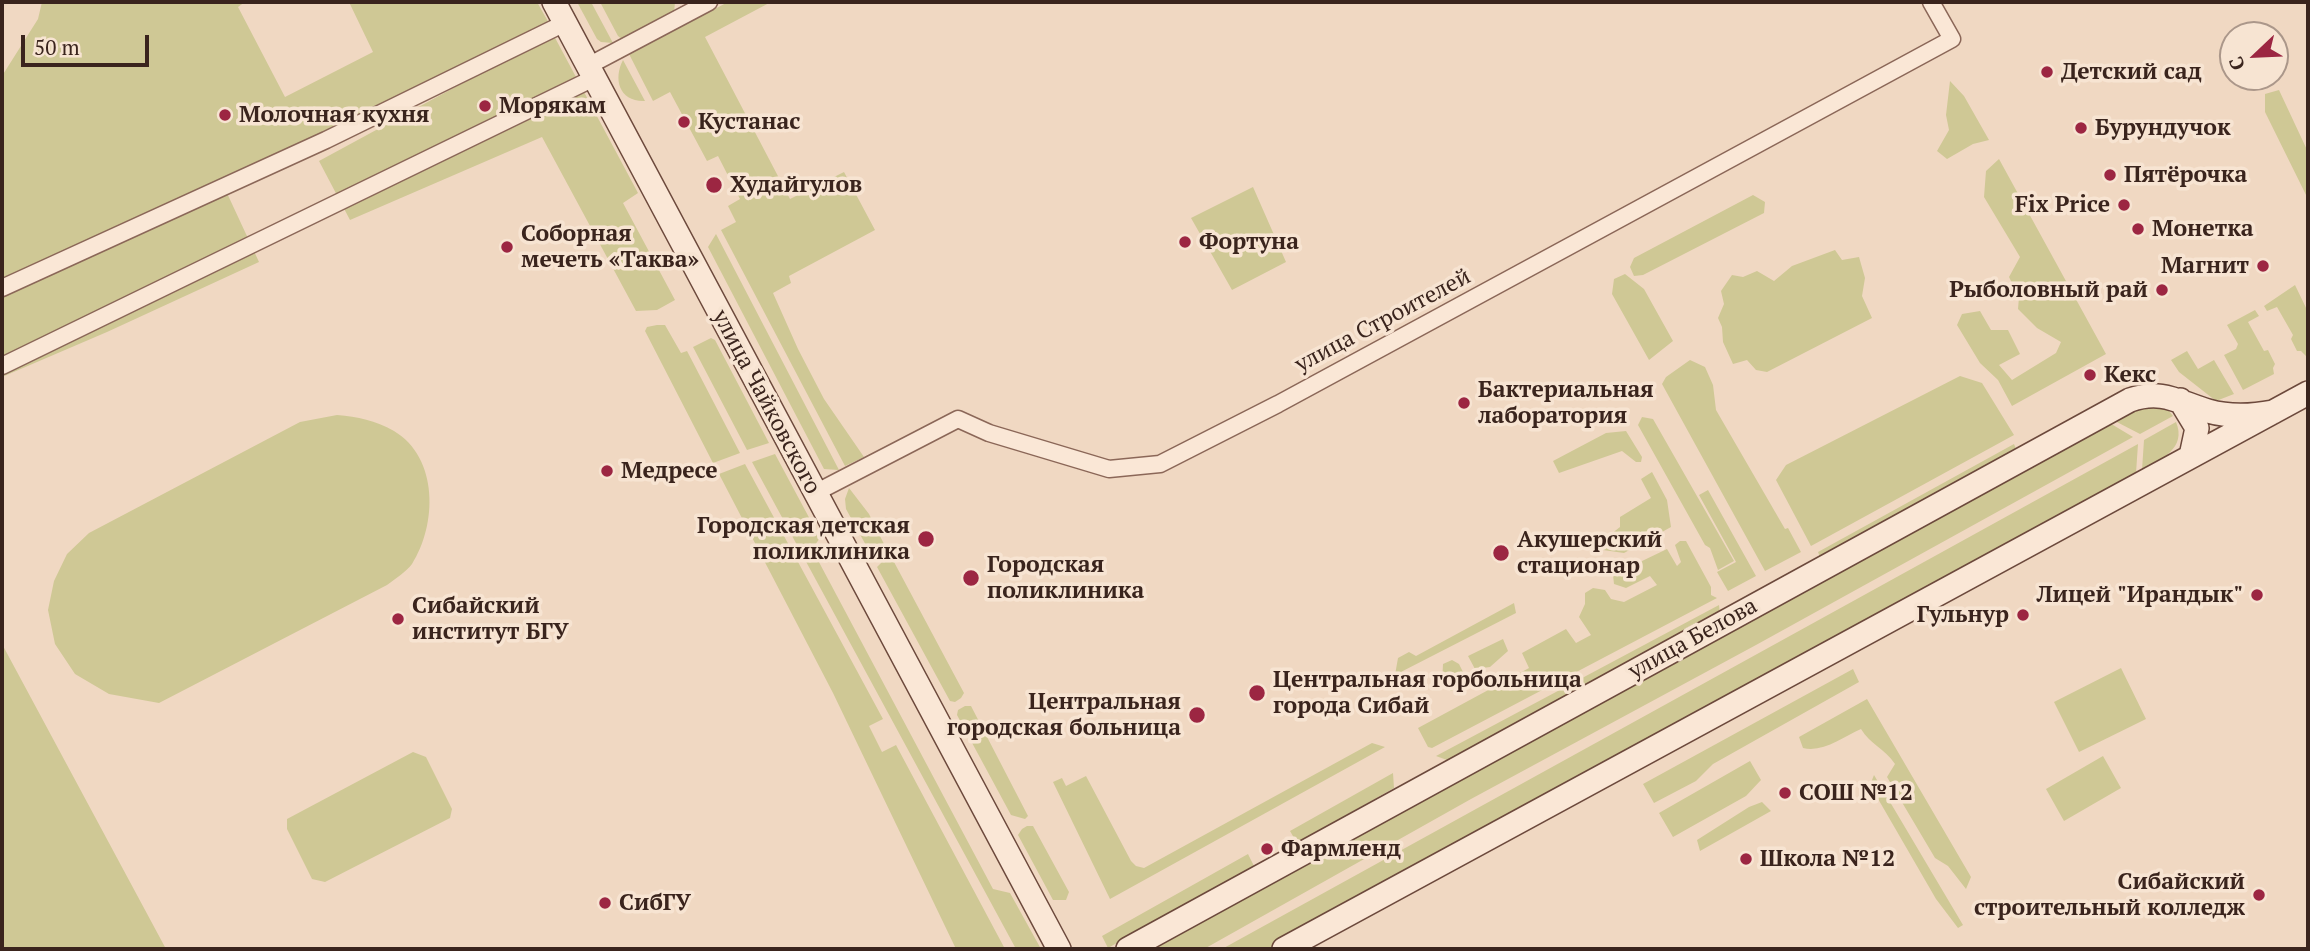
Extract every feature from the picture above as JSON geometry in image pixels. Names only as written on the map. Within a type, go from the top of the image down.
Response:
[{"type":"main road","name":"улица Чайковского","points":[[554,2],[1059,949]]},
{"type":"main road","name":"улица Белова","points":[[1284,949],[2308,393]]},
{"type":"main road","name":"улица Белова","points":[[1128,949],[2106,412],[2141,397],[2163,396],[2210,412],[2251,416],[2273,412]]},
{"type":"main road","points":[[2180,401],[2197,428],[2191,456]]},
{"type":"main road","points":[[2197,428],[2230,435]]},
{"type":"street","points":[[2,366],[591,72],[709,2]]},
{"type":"street","name":"улица Строителей","points":[[815,493],[958,419],[989,433],[1109,469],[1160,464],[1278,404],[1952,39],[1931,2]]},
{"type":"street","points":[[2,288],[326,140],[565,23]]},
{"type":"shaded area","points":[[42,2],[245,2],[238,7],[285,97],[373,52],[349,2],[537,2],[550,25],[226,191],[259,262],[2,377],[2,76],[38,19]]},
{"type":"shaded area","points":[[577,2],[591,2],[613,43],[597,39]]},
{"type":"shaded area","points":[[600,2],[675,2],[674,13],[622,39]]},
{"type":"shaded area","points":[[728,2],[771,2],[705,37],[790,199],[844,172],[875,230],[789,276],[791,283],[773,293],[824,399],[864,457],[845,466],[721,230],[736,222],[728,206],[740,199],[718,156],[707,161],[670,92],[653,101],[629,54]]},
{"type":"shaded area","points":[[553,34],[638,193],[623,203],[675,300],[657,310],[636,311],[542,137],[350,220],[319,161]]},
{"type":"shaded area","points":[[623,60],[645,101],[629,98],[620,88],[619,75]]},
{"type":"shaded area","points":[[1950,81],[1964,96],[1989,140],[1973,144],[1947,159],[1937,151],[1949,130],[1946,115]]},
{"type":"shaded area","points":[[2279,91],[2308,152],[2308,199],[2265,112],[2265,94]]},
{"type":"shaded area","points":[[1999,159],[2106,354],[2012,406],[1998,380],[1980,363],[1957,325],[1962,314],[1980,311],[1991,330],[2008,330],[2020,354],[1999,365],[2012,380],[2056,353],[2061,342],[2037,328],[2018,309],[2019,297],[2009,277],[2020,257],[1984,197],[1986,171]]},
{"type":"shaded area","points":[[1253,187],[1286,262],[1232,290],[1191,218]]},
{"type":"shaded area","points":[[1753,195],[1765,202],[1764,213],[1643,275],[1634,276],[1630,267],[1634,258]]},
{"type":"shaded area","points":[[716,234],[839,470],[824,469],[708,247]]},
{"type":"shaded area","points":[[1835,250],[1842,260],[1859,257],[1865,278],[1862,296],[1872,318],[1767,372],[1756,370],[1747,360],[1733,364],[1723,342],[1718,318],[1724,304],[1721,291],[1732,275],[1743,277],[1757,271],[1774,281],[1792,266]]},
{"type":"shaded area","points":[[1625,274],[1644,289],[1673,341],[1649,360],[1612,294],[1614,279]]},
{"type":"shaded area","points":[[2295,285],[2308,312],[2307,357],[2297,351],[2291,339],[2293,335],[2277,307],[2267,311],[2264,306]]},
{"type":"shaded area","points":[[2255,310],[2259,316],[2248,322],[2264,351],[2268,350],[2275,364],[2274,374],[2243,390],[2224,355],[2236,349],[2238,344],[2227,325]]},
{"type":"shaded area","points":[[665,325],[681,353],[687,351],[740,453],[713,463],[645,331],[647,327]]},
{"type":"shaded area","points":[[711,338],[715,340],[769,443],[747,450],[693,347]]},
{"type":"shaded area","points":[[2187,351],[2198,369],[2214,360],[2234,394],[2216,401],[2179,372],[2171,360]]},
{"type":"shaded area","points":[[1690,360],[1705,367],[1713,385],[1716,410],[1801,552],[1765,571],[1662,384],[1666,377]]},
{"type":"shaded area","points":[[1960,376],[1982,383],[2014,435],[1811,546],[1776,480],[1786,465]]},
{"type":"shaded area","points":[[2155,405],[2169,411],[2173,416],[2140,434],[2111,419],[2128,411]]},
{"type":"shaded area","points":[[337,415],[387,427],[409,443],[419,458],[426,475],[429,512],[420,548],[407,570],[387,585],[159,703],[109,694],[75,674],[55,644],[48,610],[54,581],[67,554],[89,533],[300,422]]},
{"type":"shaded area","points":[[1642,417],[1653,419],[1734,561],[1718,570],[1710,548],[1705,545],[1638,425]]},
{"type":"shaded area","points":[[2176,422],[2178,439],[2175,446],[2164,457],[2142,470],[2144,440]]},
{"type":"shaded area","points":[[2104,423],[2113,425],[2133,437],[1471,799],[1204,949],[1149,949]]},
{"type":"shaded area","points":[[1626,431],[1642,457],[1641,462],[1636,462],[1622,451],[1559,473],[1553,461],[1606,433]]},
{"type":"shaded area","points":[[2014,444],[2016,449],[1820,557],[1818,552]]},
{"type":"shaded area","points":[[2138,444],[2136,473],[1267,949],[1222,949]]},
{"type":"shaded area","points":[[775,454],[820,538],[812,549],[993,889],[1010,893],[1041,949],[1016,949],[752,462]]},
{"type":"shaded area","points":[[745,464],[883,719],[869,726],[882,752],[896,745],[1005,949],[956,949],[833,693],[719,474]]},
{"type":"shaded area","points":[[1652,472],[1667,500],[1671,527],[1624,553],[1603,550],[1602,541],[1620,527],[1620,517],[1651,498],[1641,479]]},
{"type":"shaded area","points":[[849,488],[869,514],[885,546],[881,554],[873,558],[846,509],[845,499]]},
{"type":"shaded area","points":[[1708,490],[1756,576],[1728,591],[1717,572],[1736,562],[1699,495]]},
{"type":"shaded area","points":[[1686,541],[1711,587],[1711,595],[1717,598],[1432,748],[1428,747],[1418,728],[1529,668],[1522,653],[1566,629],[1576,643],[1591,635],[1579,617],[1585,604],[1585,593],[1593,588],[1605,590],[1611,599],[1624,602],[1657,585],[1650,576],[1626,588],[1614,584],[1613,575],[1667,549],[1677,566],[1681,562],[1675,545]]},
{"type":"shaded area","points":[[882,562],[894,562],[964,693],[955,702],[950,701],[877,567]]},
{"type":"shaded area","points":[[1514,603],[1516,613],[1395,675],[1398,658],[1409,652],[1416,656]]},
{"type":"shaded area","points":[[1719,605],[1720,614],[1447,760],[1436,756]]},
{"type":"shaded area","points":[[1503,639],[1508,651],[1490,667],[1475,669],[1468,656]]},
{"type":"shaded area","points":[[2,644],[166,949],[2,949]]},
{"type":"shaded area","points":[[1452,660],[1459,664],[1465,676],[1459,687],[1451,691],[1442,684],[1443,664]]},
{"type":"shaded area","points":[[2121,668],[2146,719],[2079,752],[2054,702]]},
{"type":"shaded area","points":[[1853,669],[1859,682],[1713,764],[1696,781],[1654,803],[1643,784]]},
{"type":"shaded area","points":[[1867,699],[1971,877],[1966,889],[1948,866],[1935,858],[1887,777],[1895,764],[1861,729],[1825,746],[1803,748],[1799,737]]},
{"type":"shaded area","points":[[971,706],[1028,816],[1025,819],[1011,815],[957,715],[958,710]]},
{"type":"shaded area","points":[[1372,743],[1385,747],[1110,899],[1053,782],[1062,778],[1066,786],[1086,776],[1131,861],[1144,868]]},
{"type":"shaded area","points":[[413,752],[426,757],[452,809],[450,818],[325,882],[312,879],[287,829],[287,819]]},
{"type":"shaded area","points":[[2103,756],[2121,788],[2064,821],[2046,789]]},
{"type":"shaded area","points":[[1750,761],[1761,780],[1746,796],[1673,837],[1659,813]]},
{"type":"shaded area","points":[[1393,773],[1394,788],[1297,843],[1290,831]]},
{"type":"shaded area","points":[[1874,775],[1963,925],[1958,928],[1936,899],[1870,785]]},
{"type":"shaded area","points":[[1762,802],[1771,811],[1700,851],[1697,840],[1749,807]]},
{"type":"shaded area","points":[[1027,826],[1033,826],[1069,892],[1066,900],[1053,900],[1018,835]]},
{"type":"shaded area","points":[[1248,854],[1254,866],[1108,948],[1102,936]]},
{"type":"place","name":"Детский сад","points":[[2047,72]]},
{"type":"place","name":"Морякам","points":[[485,106]]},
{"type":"place","name":"Молочная кухня","points":[[225,115]]},
{"type":"place","name":"Кустанас","points":[[684,122]]},
{"type":"place","name":"Бурундучок","points":[[2081,128]]},
{"type":"place","name":"Пятёрочка","points":[[2110,175]]},
{"type":"place","name":"Худайгулов","points":[[714,185]]},
{"type":"place","name":"Fix Price","points":[[2124,205]]},
{"type":"place","name":"Монетка","points":[[2138,229]]},
{"type":"place","name":"Фортуна","points":[[1185,242]]},
{"type":"place","name":"Соборная мечеть «Таква»","points":[[507,247]]},
{"type":"place","name":"Магнит","points":[[2263,266]]},
{"type":"place","name":"Рыболовный рай","points":[[2162,290]]},
{"type":"place","name":"Кекс","points":[[2090,375]]},
{"type":"place","name":"Бактериальная лаборатория","points":[[1464,403]]},
{"type":"place","name":"Медресе","points":[[607,471]]},
{"type":"place","name":"Городская детская поликлиника","points":[[926,539]]},
{"type":"place","name":"Акушерский стационар","points":[[1501,553]]},
{"type":"place","name":"Городская поликлиника","points":[[971,578]]},
{"type":"place","name":"Лицей \"Ирандык\"","points":[[2257,595]]},
{"type":"place","name":"Гульнур","points":[[2023,615]]},
{"type":"place","name":"Сибайский институт БГУ","points":[[398,619]]},
{"type":"place","name":"Центральная горбольница города Сибай","points":[[1257,693]]},
{"type":"place","name":"Центральная городская больница","points":[[1197,715]]},
{"type":"place","name":"СОШ №12","points":[[1785,793]]},
{"type":"place","name":"Фармленд","points":[[1267,849]]},
{"type":"place","name":"Школа №12","points":[[1746,859]]},
{"type":"place","name":"Сибайский строительный колледж","points":[[2259,895]]},
{"type":"place","name":"СибГУ","points":[[605,903]]}]
